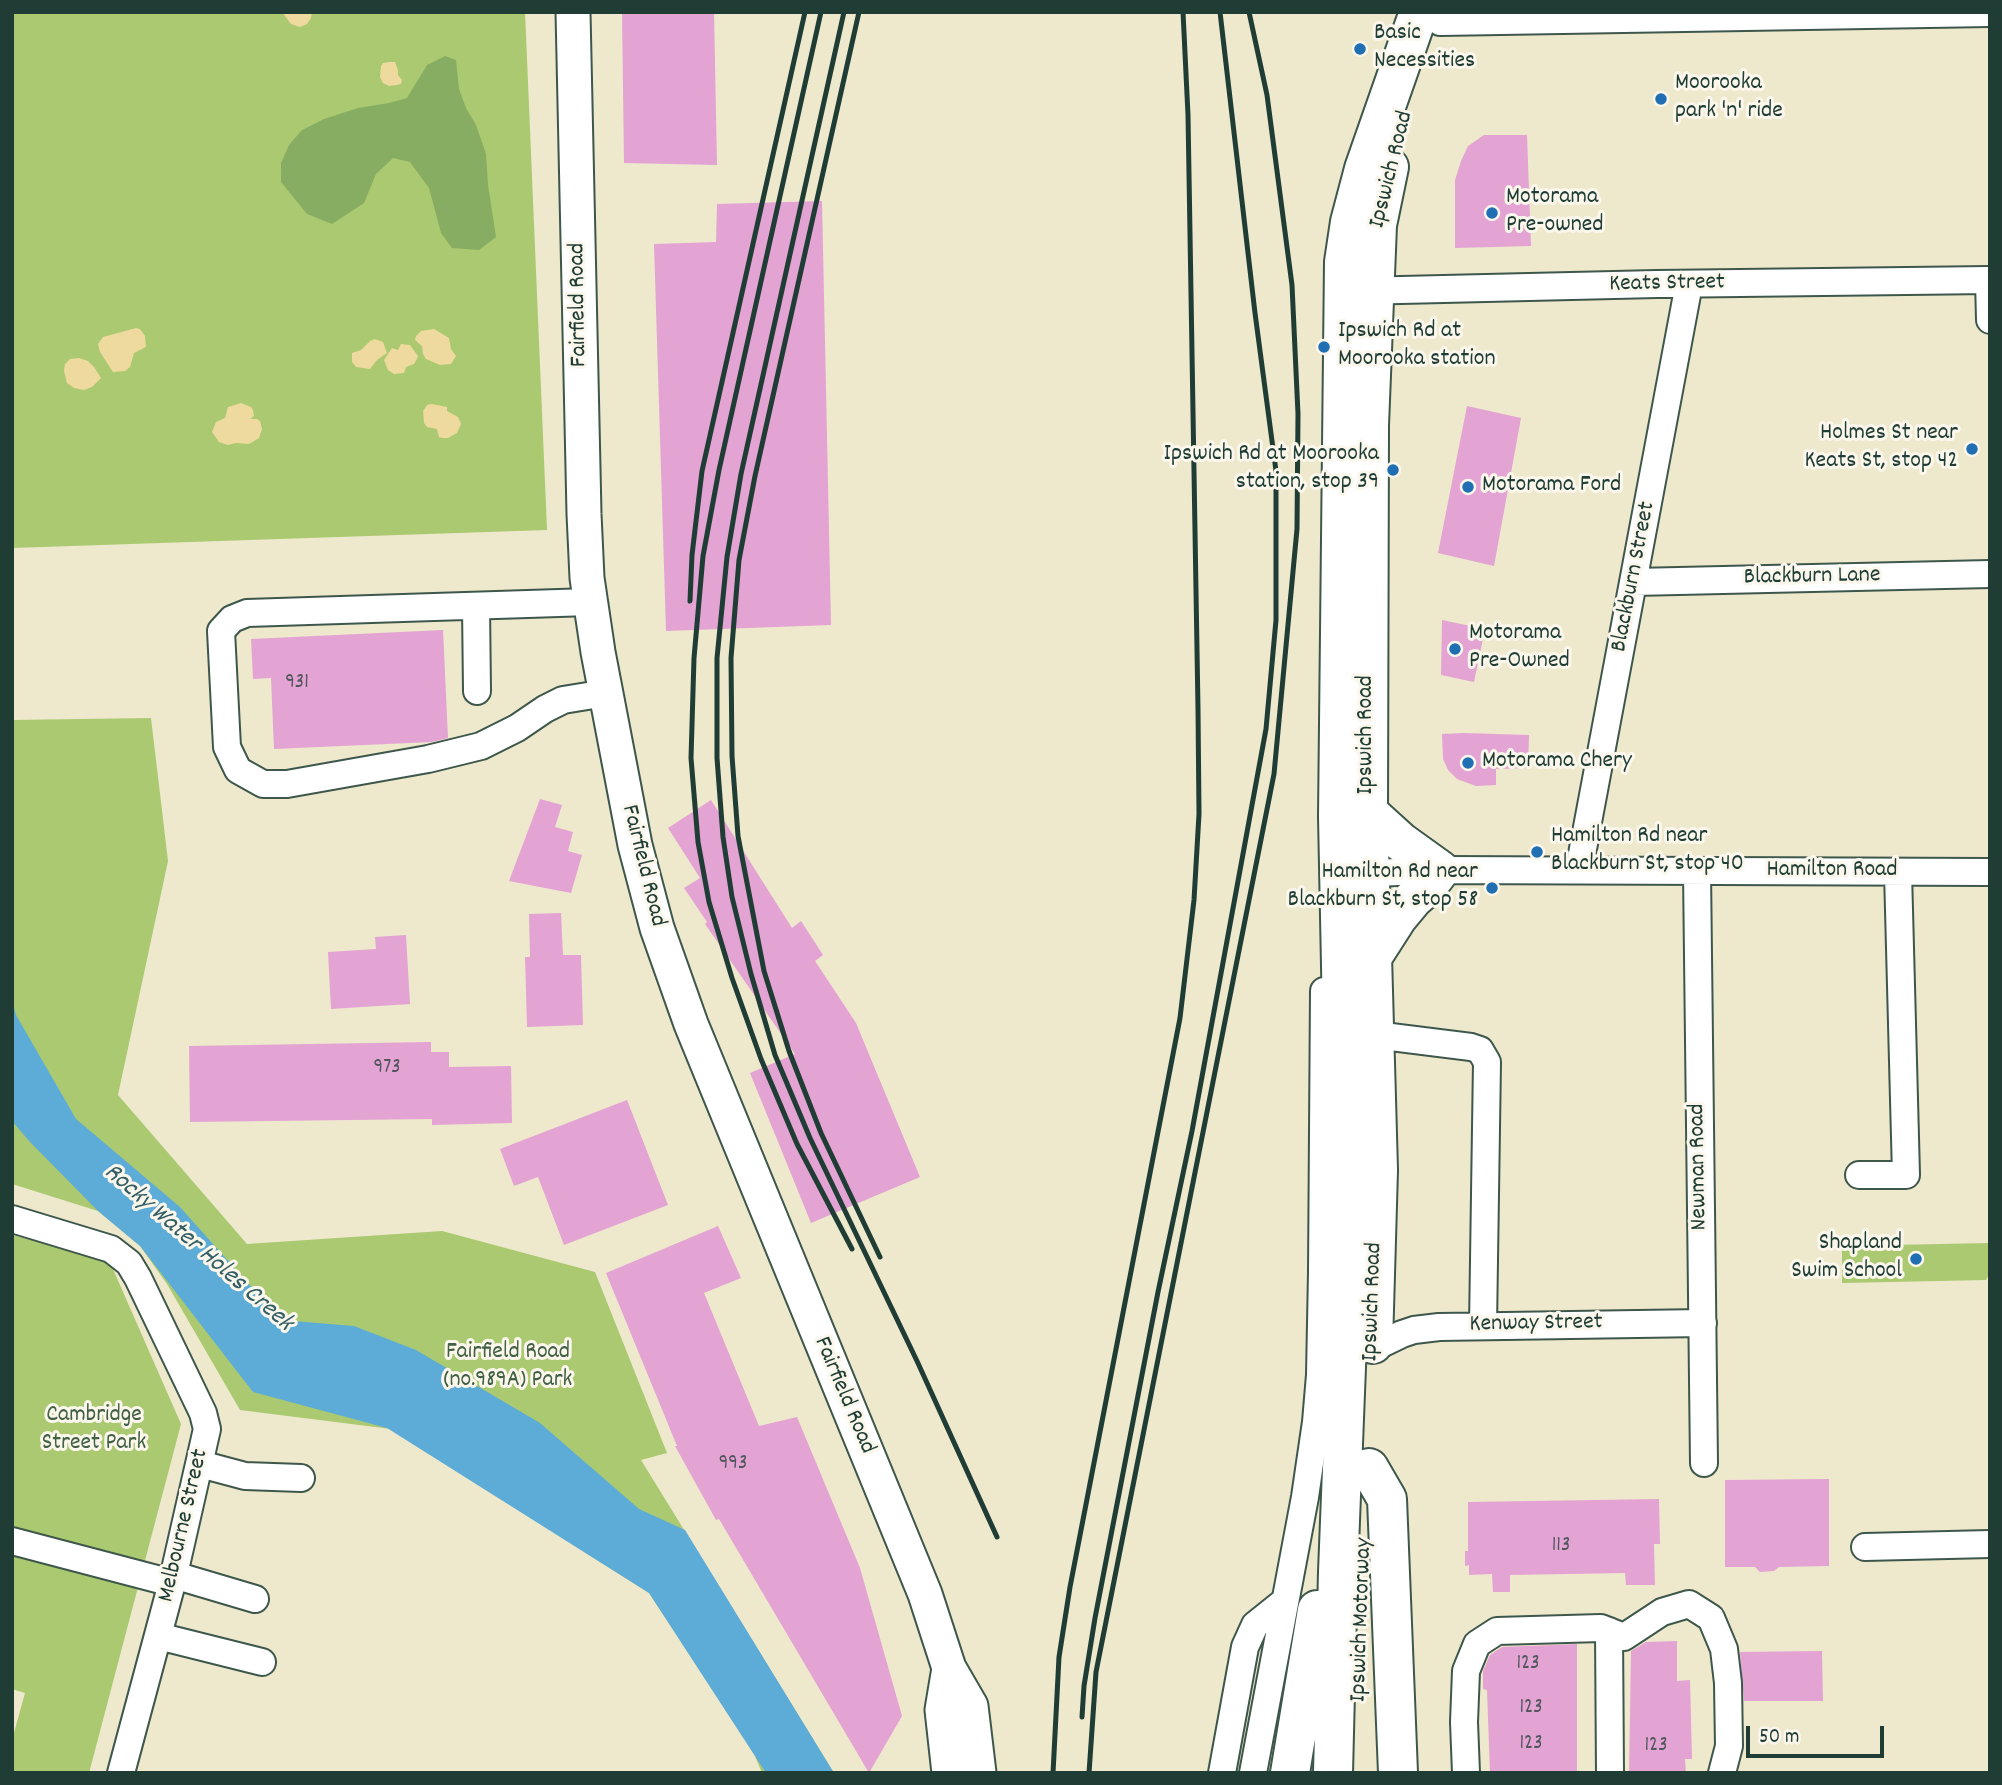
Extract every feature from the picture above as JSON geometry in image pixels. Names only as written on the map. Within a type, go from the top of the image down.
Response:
[{"type":"highway","name":"Ipswich Road","points":[[1354,874],[1368,812],[1369,425],[1359,291],[1344,262],[1355,200],[1364,169],[1434,15]]},
{"type":"highway","name":"Ipswich Road","points":[[1338,1572],[1348,1316],[1357,948],[1354,874],[1359,291]]},
{"type":"highway","points":[[1357,948],[1388,936],[1398,917],[1440,870],[1401,842],[1368,812]]},
{"type":"highway","name":"Ipswich Road","points":[[1357,948],[1375,1035],[1378,1170],[1369,1468]]},
{"type":"highway","points":[[1369,1468],[1387,1499],[1398,1773]]},
{"type":"highway","name":"Ipswich Motorway","points":[[1358,1773],[1369,1468]]},
{"type":"highway","points":[[1290,1773],[1317,1608],[1338,1572]]},
{"type":"highway","name":"Ipswich Motorway","points":[[1333,1773],[1338,1572]]},
{"type":"main road","name":"Fairfield Road","points":[[573,12],[584,514],[590,602],[635,845],[657,928],[691,1024],[922,1585],[948,1668],[971,1706],[979,1773]]},
{"type":"main road","name":"Fairfield Road","points":[[948,1668],[942,1710],[949,1773]]},
{"type":"street","points":[[1434,15],[1990,13]]},
{"type":"street","points":[[1989,280],[1990,320]]},
{"type":"street","name":"Keats Street","points":[[1359,291],[1989,280]]},
{"type":"street","name":"Blackburn Street","points":[[1579,870],[1689,284]]},
{"type":"street","name":"Blackburn Lane","points":[[1634,582],[1990,574]]},
{"type":"street","points":[[590,602],[247,613],[232,619],[221,631],[227,747],[238,770],[262,784],[287,783],[428,759],[481,746],[563,700],[606,693]]},
{"type":"street","points":[[476,606],[477,691]]},
{"type":"street","name":"Hamilton Road","points":[[1354,874],[1440,870],[1990,872]]},
{"type":"street","name":"Newman Road","points":[[1697,871],[1704,1463]]},
{"type":"street","points":[[1859,1175],[1906,1175],[1898,873]]},
{"type":"street","name":"Ipswich Road","points":[[1253,1773],[1308,1485],[1317,1422],[1322,1272],[1323,1009],[1328,969],[1357,948]]},
{"type":"street","points":[[1375,1035],[1471,1047],[1480,1050],[1487,1062],[1483,1326]]},
{"type":"street","name":"Melbourne Street","points":[[12,1219],[111,1249],[129,1263],[203,1413],[207,1429],[173,1579],[121,1773]]},
{"type":"street","name":"Kenway Street","points":[[1373,1348],[1414,1330],[1439,1327],[1703,1323]]},
{"type":"street","points":[[200,1464],[245,1476],[301,1478]]},
{"type":"street","points":[[12,1541],[255,1599]]},
{"type":"street","points":[[1865,1547],[1990,1544]]},
{"type":"street","points":[[1222,1773],[1245,1647],[1255,1625],[1285,1601]]},
{"type":"street","points":[[1466,1773],[1466,1671],[1477,1644],[1497,1631],[1601,1628],[1624,1636],[1662,1612],[1689,1604],[1711,1618],[1724,1649],[1728,1683],[1729,1746],[1722,1773]]},
{"type":"street","points":[[1609,1631],[1610,1773]]},
{"type":"street","points":[[158,1636],[262,1662]]},
{"type":"green space","points":[[12,12],[525,12],[547,530],[12,548]]},
{"type":"green space","points":[[445,56],[456,60],[459,89],[486,154],[496,237],[479,250],[452,248],[441,233],[429,188],[410,162],[393,158],[376,174],[364,203],[332,224],[307,214],[281,182],[281,163],[289,145],[302,130],[324,119],[358,108],[407,98],[427,65]]},
{"type":"green space","name":"Fairfield Road (no.989A) Park","points":[[151,718],[168,861],[118,1095],[247,1244],[442,1231],[595,1272],[667,1453],[641,1460],[834,1773],[762,1773],[752,1749],[649,1593],[391,1429],[240,1410],[167,1284],[140,1246],[98,1211],[12,1184],[12,720]]},
{"type":"green space","name":"Cambridge Street Park","points":[[12,1235],[109,1260],[181,1424],[89,1773],[12,1773],[12,1740],[25,1693],[12,1689]]},
{"type":"green space","name":"Shapland Swim School","points":[[1990,1243],[1990,1272],[1986,1280],[1842,1283],[1842,1246]]},
{"type":"sand","points":[[282,12],[312,12],[307,24],[300,27],[291,24]]},
{"type":"sand","points":[[395,62],[401,84],[389,86],[383,83],[380,77],[381,66],[383,63]]},
{"type":"sand","points":[[136,328],[145,336],[146,347],[134,353],[130,367],[125,371],[113,372],[98,344],[103,337]]},
{"type":"sand","points":[[434,329],[449,338],[451,349],[456,356],[451,364],[440,365],[426,359],[422,346],[415,340],[421,331]]},
{"type":"sand","points":[[375,339],[383,342],[387,353],[370,369],[356,367],[352,362],[352,353],[361,350]]},
{"type":"sand","points":[[401,344],[410,345],[418,356],[414,364],[406,367],[404,373],[394,374],[388,370],[384,360],[392,348],[398,350]]},
{"type":"sand","points":[[70,359],[88,361],[101,378],[92,387],[84,390],[67,383],[64,371],[65,364]]},
{"type":"sand","points":[[241,403],[253,410],[254,416],[250,419],[260,421],[262,429],[259,438],[249,444],[228,445],[219,442],[212,432],[216,422],[225,418],[228,407]]},
{"type":"sand","points":[[427,405],[447,407],[447,411],[458,417],[461,424],[457,433],[442,438],[439,437],[437,429],[427,427],[423,411]]},
{"type":"water","name":"Rocky Water Holes Creek","points":[[12,1000],[16,1015],[76,1119],[180,1207],[281,1320],[354,1326],[416,1350],[540,1423],[639,1509],[685,1530],[834,1773],[766,1773],[649,1593],[387,1428],[253,1392],[140,1246],[98,1211],[12,1121]]},
{"type":"building","points":[[622,12],[714,12],[717,165],[624,163]]},
{"type":"building","name":"Motorama Pre-owned","points":[[1484,135],[1527,135],[1531,246],[1455,248],[1455,180],[1468,146]]},
{"type":"building","points":[[822,201],[831,625],[666,631],[654,244],[716,242],[717,204]]},
{"type":"building","points":[[1467,406],[1521,418],[1494,566],[1438,553]]},
{"type":"building","points":[[1442,620],[1485,629],[1474,682],[1441,675]]},
{"type":"building","points":[[443,630],[448,738],[432,742],[274,749],[271,678],[253,679],[251,639]]},
{"type":"building","points":[[1442,734],[1529,735],[1528,768],[1496,769],[1496,785],[1476,786],[1457,779],[1448,770],[1443,759]]},
{"type":"building","points":[[540,799],[562,805],[555,827],[573,832],[568,851],[582,855],[571,893],[509,881]]},
{"type":"building","points":[[711,800],[792,928],[801,921],[823,955],[815,961],[856,1023],[920,1177],[811,1223],[750,1073],[795,1054],[705,924],[707,922],[684,888],[700,878],[668,828]]},
{"type":"building","points":[[561,913],[563,955],[581,955],[583,1025],[527,1027],[525,957],[530,957],[529,914]]},
{"type":"building","points":[[406,935],[410,1004],[331,1009],[328,952],[376,949],[375,937]]},
{"type":"building","points":[[431,1042],[431,1052],[449,1052],[449,1067],[511,1066],[512,1123],[432,1125],[432,1119],[190,1122],[189,1046]]},
{"type":"building","points":[[627,1100],[668,1205],[564,1245],[538,1177],[514,1186],[500,1149]]},
{"type":"building","points":[[718,1226],[741,1278],[704,1293],[759,1426],[797,1417],[860,1568],[902,1716],[869,1773],[719,1519],[716,1520],[675,1446],[606,1273]]},
{"type":"building","points":[[1829,1479],[1829,1566],[1779,1567],[1774,1571],[1760,1572],[1755,1567],[1725,1567],[1725,1480]]},
{"type":"building","points":[[1659,1499],[1660,1544],[1654,1544],[1655,1585],[1626,1585],[1625,1573],[1510,1575],[1510,1592],[1493,1592],[1492,1574],[1469,1575],[1469,1565],[1465,1566],[1465,1551],[1468,1551],[1468,1502]]},
{"type":"building","points":[[1677,1641],[1677,1681],[1690,1680],[1692,1759],[1685,1759],[1686,1773],[1629,1773],[1631,1651],[1646,1642]]},
{"type":"building","points":[[1577,1644],[1577,1773],[1490,1773],[1487,1690],[1483,1689],[1483,1671],[1490,1655],[1502,1647]]},
{"type":"building","points":[[1822,1651],[1823,1701],[1744,1701],[1740,1652]]},
{"type":"railway","points":[[690,601],[692,555],[702,471],[805,12]]},
{"type":"railway","points":[[821,12],[719,470],[703,556],[694,658],[691,758],[698,842],[709,902],[732,978],[761,1059],[797,1144],[852,1249]]},
{"type":"railway","points":[[844,12],[741,474],[727,557],[717,658],[717,758],[723,837],[732,897],[775,1055],[810,1138],[917,1361],[997,1537]]},
{"type":"railway","points":[[859,12],[755,476],[739,560],[731,658],[732,756],[738,836],[764,971],[789,1051],[821,1133],[880,1257]]},
{"type":"railway","points":[[1053,1773],[1059,1657],[1070,1587],[1180,1018],[1194,900],[1199,814],[1198,709],[1188,115],[1183,12]]},
{"type":"railway","points":[[1082,1717],[1095,1618],[1192,1131],[1266,729],[1276,620],[1276,471],[1220,12]]},
{"type":"railway","points":[[1089,1773],[1096,1672],[1274,774],[1297,529],[1298,414],[1292,285],[1267,95],[1249,12]]},
{"type":"place","name":"Basic Necessities","points":[[1360,49]]},
{"type":"place","name":"Moorooka park 'n' ride","points":[[1661,99]]},
{"type":"place","name":"Motorama Pre-owned","points":[[1492,213]]},
{"type":"place","name":"Ipswich Rd at Moorooka station","points":[[1324,347]]},
{"type":"place","name":"Holmes St near Keats St, stop 42","points":[[1972,449]]},
{"type":"place","name":"Ipswich Rd at Moorooka station, stop 39","points":[[1393,470]]},
{"type":"place","name":"Motorama Ford","points":[[1468,487]]},
{"type":"place","name":"Motorama Pre-Owned","points":[[1455,649]]},
{"type":"place","name":"Motorama Chery","points":[[1468,763]]},
{"type":"place","name":"Hamilton Rd near Blackburn St, stop 40","points":[[1537,852]]},
{"type":"place","name":"Hamilton Rd near Blackburn St, stop 58","points":[[1492,888]]},
{"type":"place","name":"Shapland Swim School","points":[[1916,1259]]}]
